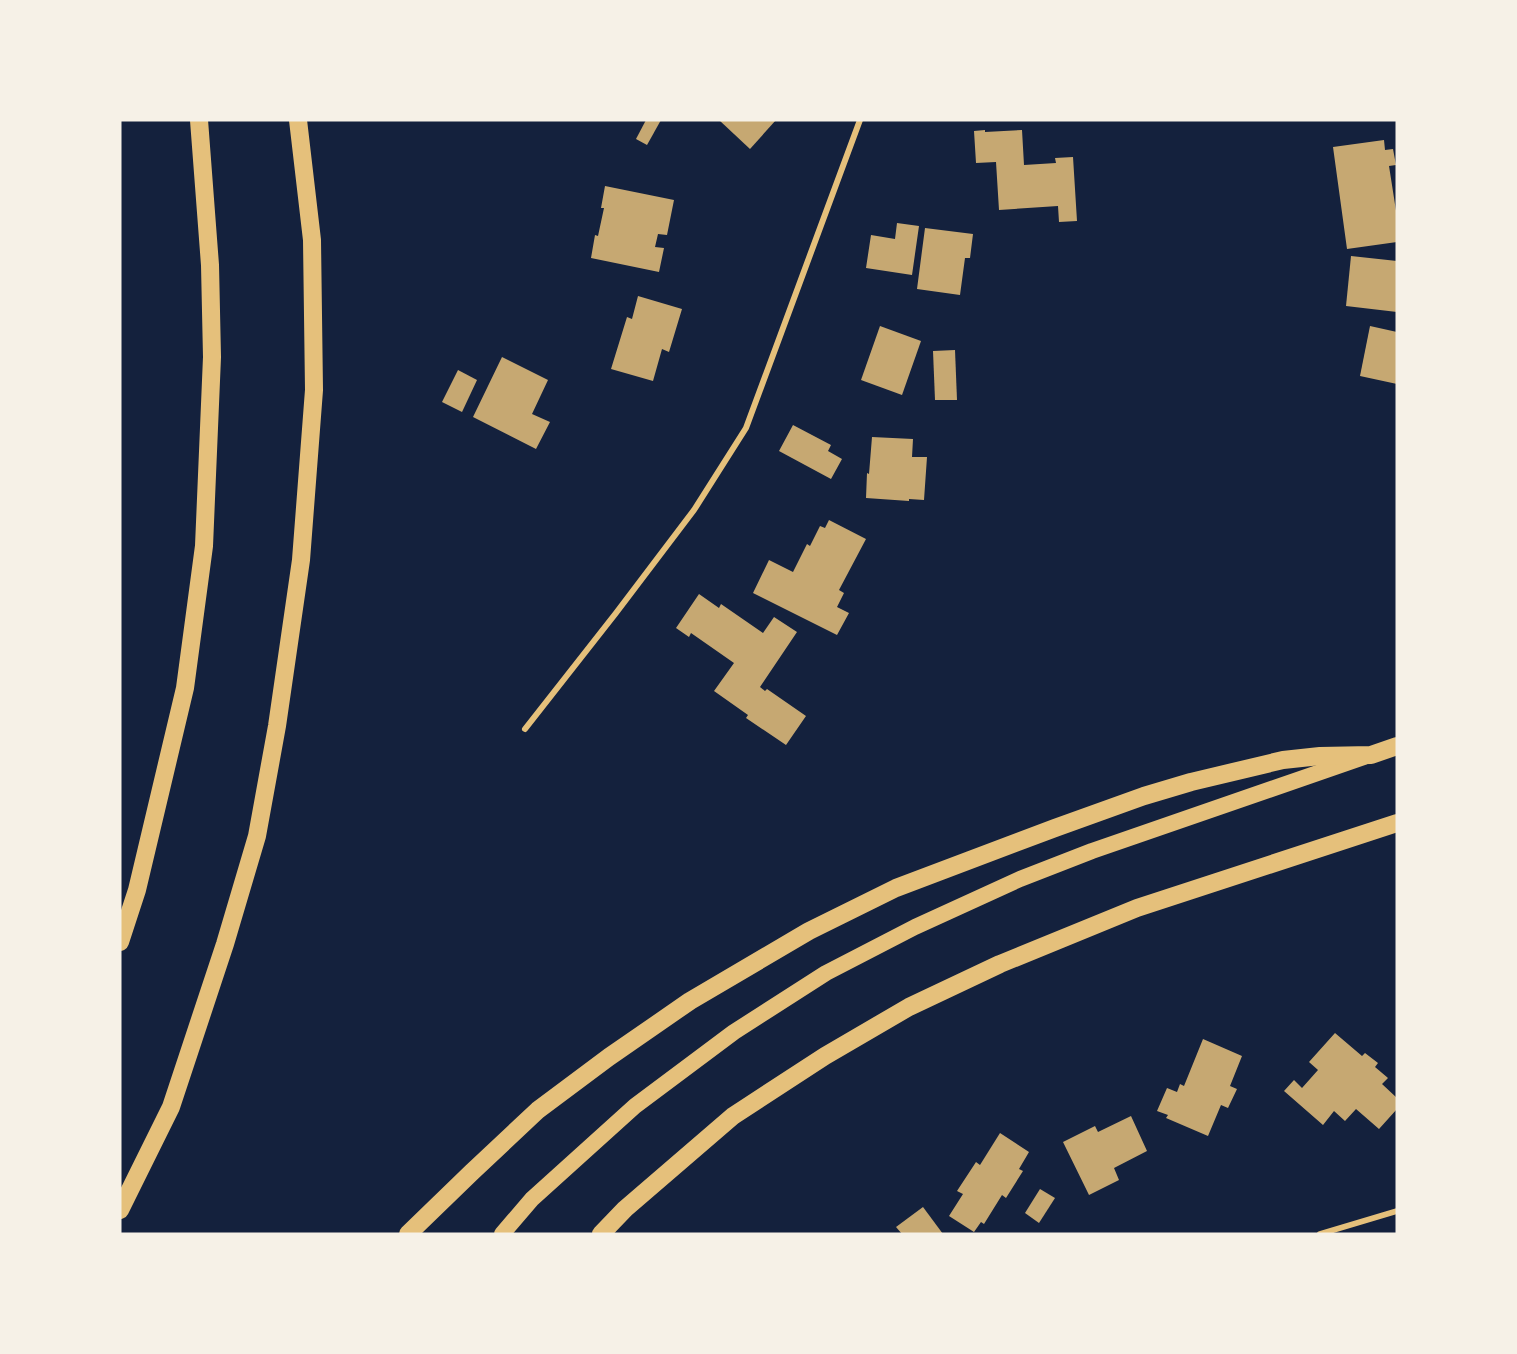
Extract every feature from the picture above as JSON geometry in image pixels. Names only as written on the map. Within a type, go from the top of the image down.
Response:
[{"type":"highway","points":[[120,942],[137,890],[185,688],[204,546],[212,357],[210,265],[199,120]]},
{"type":"highway","points":[[120,1210],[171,1107],[225,944],[257,836],[277,726],[301,561],[314,390],[312,240],[298,120]]},
{"type":"highway","points":[[502,1234],[532,1199],[635,1106],[734,1032],[826,973],[915,927],[1020,879],[1092,851],[1397,746]]},
{"type":"highway","points":[[408,1234],[538,1110],[690,1001],[809,931],[896,888],[1154,793],[1283,760],[1320,756],[1371,755]]},
{"type":"highway","points":[[601,1234],[625,1209],[733,1116],[825,1056],[909,1007],[1000,964],[1137,908],[1397,823]]},
{"type":"street","points":[[525,729],[694,510],[746,428],[860,120]]},
{"type":"street","points":[[1320,1234],[1397,1211]]},
{"type":"building","points":[[646,120],[661,120],[647,145],[636,139]]},
{"type":"building","points":[[719,120],[776,120],[750,149]]},
{"type":"building","points":[[985,130],[985,132],[1022,130],[1024,165],[1056,163],[1055,158],[1073,157],[1077,221],[1059,222],[1058,206],[999,210],[996,162],[976,163],[974,131]]},
{"type":"building","points":[[1384,140],[1385,150],[1393,149],[1396,165],[1389,166],[1397,217],[1397,242],[1347,249],[1333,147]]},
{"type":"building","points":[[605,186],[674,200],[667,235],[658,234],[655,247],[664,248],[659,272],[591,258],[595,235],[598,236],[604,208],[601,208]]},
{"type":"building","points":[[897,223],[919,226],[912,275],[866,268],[871,235],[895,239]]},
{"type":"building","points":[[925,228],[973,234],[970,258],[965,258],[960,295],[917,289]]},
{"type":"building","points":[[1351,256],[1397,261],[1397,312],[1346,306]]},
{"type":"building","points":[[638,296],[682,309],[669,352],[662,349],[653,381],[611,369],[627,317],[632,319]]},
{"type":"building","points":[[880,326],[921,341],[902,395],[861,380]]},
{"type":"building","points":[[1370,326],[1397,332],[1397,384],[1360,376]]},
{"type":"building","points":[[955,350],[957,400],[935,400],[933,351]]},
{"type":"building","points":[[502,357],[548,380],[532,414],[550,422],[536,449],[473,417]]},
{"type":"building","points":[[458,370],[477,380],[462,412],[442,402]]},
{"type":"building","points":[[793,425],[831,445],[828,451],[842,459],[831,479],[779,451]]},
{"type":"building","points":[[872,437],[913,439],[912,457],[927,457],[924,500],[866,498]]},
{"type":"building","points":[[829,520],[866,539],[839,590],[844,593],[837,607],[849,613],[837,635],[753,593],[769,560],[793,572],[807,544],[810,546],[820,526],[825,528]]},
{"type":"building","points":[[699,594],[719,608],[721,604],[763,633],[774,617],[797,632],[760,687],[765,691],[767,689],[806,716],[786,745],[746,718],[748,715],[714,691],[734,663],[691,633],[689,637],[676,628]]},
{"type":"building","points":[[1335,1033],[1362,1056],[1365,1053],[1378,1063],[1375,1067],[1388,1078],[1382,1084],[1397,1098],[1397,1109],[1379,1129],[1356,1109],[1345,1121],[1334,1111],[1323,1125],[1284,1091],[1294,1080],[1302,1088],[1318,1070],[1309,1062]]},
{"type":"building","points":[[1203,1039],[1242,1056],[1230,1086],[1237,1089],[1228,1108],[1221,1105],[1208,1136],[1166,1118],[1168,1115],[1157,1111],[1167,1088],[1177,1092],[1180,1084],[1184,1086]]},
{"type":"building","points":[[1131,1116],[1147,1151],[1114,1168],[1119,1180],[1089,1195],[1063,1142],[1095,1126],[1098,1132]]},
{"type":"building","points":[[1000,1133],[1029,1152],[1019,1169],[1023,1171],[1006,1198],[1002,1195],[984,1224],[981,1222],[974,1232],[949,1216],[963,1194],[957,1191],[976,1162],[980,1165]]},
{"type":"building","points":[[1040,1189],[1055,1198],[1039,1223],[1025,1213]]},
{"type":"building","points":[[923,1207],[943,1234],[902,1234],[896,1227]]}]
